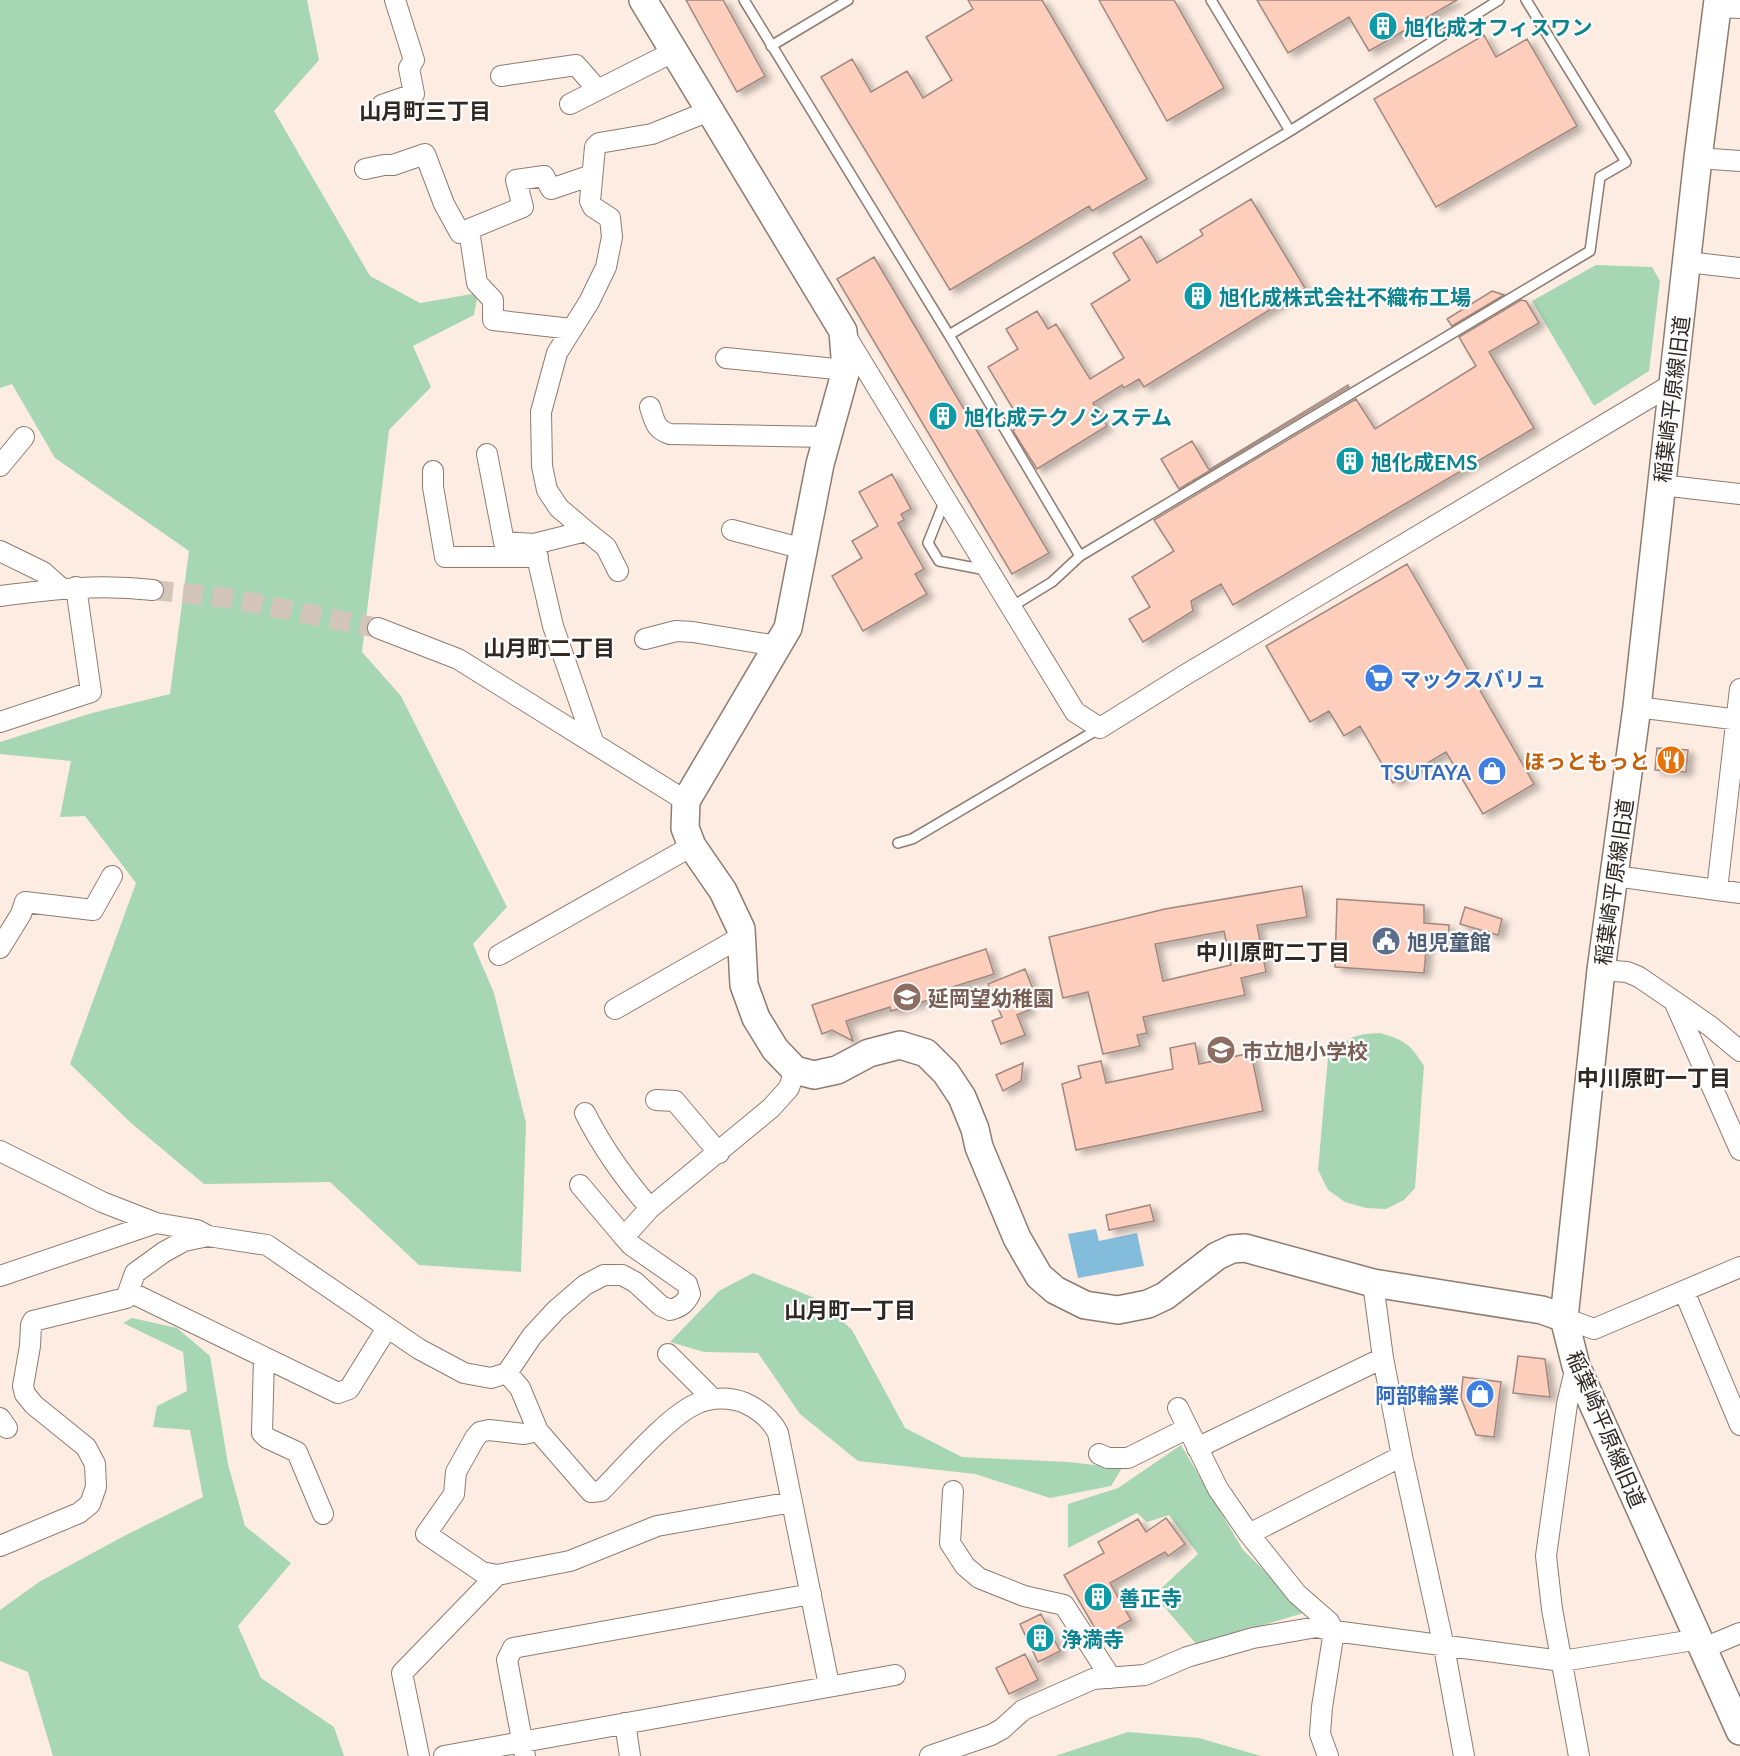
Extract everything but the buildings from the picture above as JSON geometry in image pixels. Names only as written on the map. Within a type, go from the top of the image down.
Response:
[{"type":"street","points":[[382,105],[414,94],[409,68],[414,60],[396,0]]},
{"type":"street","points":[[643,0],[672,52],[1075,712],[1100,728],[1674,382]]},
{"type":"street","name":"稲葉崎平原線旧道","points":[[1725,5],[1698,158],[1636,707],[1602,970],[1564,1318],[1576,1366],[1740,1731]]},
{"type":"street","points":[[570,104],[672,52]]},
{"type":"street","points":[[501,76],[576,65],[598,90]]},
{"type":"street","points":[[618,571],[606,547],[559,508],[547,490],[542,466],[541,412],[557,353],[589,302],[606,267],[612,246],[610,218],[593,207],[590,201],[595,147],[599,143],[652,134],[709,111]]},
{"type":"street","points":[[364,169],[393,165],[425,154],[444,204],[460,233],[523,207],[516,180],[544,176],[550,189],[592,175]]},
{"type":"street","points":[[1698,158],[1740,161]]},
{"type":"street","points":[[469,230],[477,283],[493,300],[493,320],[572,329]]},
{"type":"street","points":[[1687,262],[1740,268]]},
{"type":"street","points":[[843,331],[846,370],[826,437],[788,628],[686,801],[685,828],[692,846],[723,891],[741,929],[744,985],[756,1018],[775,1049],[795,1070],[814,1075],[837,1070],[869,1053],[900,1045],[927,1053],[946,1073],[963,1097],[975,1129],[979,1148],[1017,1238],[1039,1276],[1055,1290],[1085,1305],[1118,1310],[1148,1304],[1166,1296],[1218,1256],[1232,1249],[1245,1248],[1372,1283],[1542,1310],[1594,1329],[1740,1267]]},
{"type":"street","points":[[726,358],[846,370]]},
{"type":"street","points":[[650,407],[655,423],[661,431],[670,435],[826,437]]},
{"type":"street","points":[[0,466],[24,437]]},
{"type":"street","points":[[487,454],[504,542],[536,550]]},
{"type":"street","points":[[433,471],[433,487],[445,557],[536,550],[586,531]]},
{"type":"street","points":[[1661,485],[1740,494]]},
{"type":"street","points":[[732,530],[804,549]]},
{"type":"street","points":[[536,550],[553,626],[594,744]]},
{"type":"street","points":[[0,551],[69,587],[91,692],[0,722]]},
{"type":"street","points":[[0,596],[69,587],[115,586],[153,590]]},
{"type":"street","points":[[378,628],[458,658],[686,801]]},
{"type":"street","points":[[645,639],[676,631],[777,646]]},
{"type":"street","points":[[1717,890],[1740,689]]},
{"type":"street","points":[[1636,707],[1738,720]]},
{"type":"street","points":[[500,956],[692,846]]},
{"type":"street","points":[[0,948],[21,914],[25,902],[93,910],[112,876]]},
{"type":"street","points":[[1615,876],[1740,893]]},
{"type":"street","points":[[615,1009],[741,937]]},
{"type":"street","points":[[1602,970],[1627,972],[1639,977],[1710,1026],[1740,1051]]},
{"type":"street","points":[[1674,1001],[1740,1150]]},
{"type":"street","points":[[624,1237],[650,1208],[771,1108],[789,1088],[795,1070]]},
{"type":"street","points":[[656,1100],[675,1101],[718,1153]]},
{"type":"street","points":[[585,1113],[598,1139],[622,1176],[650,1208]]},
{"type":"street","points":[[0,1151],[102,1202],[156,1223],[197,1230],[208,1236],[267,1245],[419,1349],[464,1373],[491,1378],[507,1373],[532,1336],[556,1310],[585,1285],[604,1275],[622,1275],[635,1282],[661,1306],[670,1310],[686,1302],[690,1293],[687,1284],[631,1245],[580,1185]]},
{"type":"street","points":[[0,1276],[156,1223]]},
{"type":"street","points":[[0,1546],[79,1513],[90,1504],[96,1487],[94,1464],[86,1447],[34,1405],[25,1394],[23,1386],[33,1321],[126,1298],[135,1273],[150,1261],[184,1241],[208,1236]]},
{"type":"street","points":[[1372,1283],[1383,1358],[1402,1456],[1444,1647],[1464,1756]]},
{"type":"street","points":[[1684,1291],[1740,1425]]},
{"type":"street","points":[[130,1292],[338,1393],[349,1389],[387,1328]]},
{"type":"street","points":[[668,1354],[712,1398]]},
{"type":"street","points":[[264,1357],[262,1433],[267,1438],[297,1452],[323,1514]]},
{"type":"street","points":[[1197,1448],[1383,1358]]},
{"type":"street","points":[[1576,1366],[1567,1404],[1546,1556],[1552,1609],[1579,1756]]},
{"type":"street","points":[[507,1373],[520,1388],[538,1431],[591,1492],[601,1491],[662,1430],[695,1404],[712,1398],[737,1400],[755,1408],[773,1424],[778,1433],[829,1685]]},
{"type":"street","points":[[1178,1408],[1218,1489],[1297,1594],[1329,1622],[1334,1631],[1320,1734],[1328,1756]]},
{"type":"street","points":[[1099,1454],[1108,1458],[1128,1458],[1188,1428]]},
{"type":"street","points":[[538,1431],[524,1434],[489,1430],[480,1432],[456,1472],[454,1494],[426,1534],[482,1572],[497,1575],[570,1561],[657,1526],[792,1502]]},
{"type":"street","points":[[1250,1534],[1402,1456]]},
{"type":"street","points":[[953,1491],[950,1543],[965,1566],[980,1578],[1024,1596],[1064,1605],[1111,1678]]},
{"type":"street","points":[[951,1538],[965,1515]]},
{"type":"street","points":[[419,1756],[402,1672],[497,1575]]},
{"type":"street","points":[[524,1749],[507,1660],[513,1648],[811,1594]]},
{"type":"street","points":[[930,1756],[991,1735],[1002,1729],[1023,1710],[1093,1679],[1145,1675],[1187,1657],[1253,1638],[1317,1627],[1444,1647],[1562,1661],[1702,1644],[1740,1633]]},
{"type":"street","points":[[444,1756],[524,1749],[625,1723],[895,1675]]},
{"type":"street","points":[[625,1723],[630,1756]]},
{"type":"lane","points":[[744,0],[949,335],[1080,556]]},
{"type":"lane","points":[[771,46],[848,0]]},
{"type":"lane","points":[[1211,0],[1290,131]]},
{"type":"lane","points":[[949,335],[1290,131],[1499,0]]},
{"type":"lane","points":[[1011,607],[1052,582],[1080,556],[1590,251],[1600,177],[1626,162],[1527,0]]},
{"type":"lane","points":[[945,498],[928,543],[939,561],[988,570]]},
{"type":"lane","points":[[898,843],[912,838],[1100,728]]},
{"type":"green space","points":[[0,0],[307,0],[319,60],[274,111],[370,276],[420,303],[478,293],[474,315],[413,346],[431,387],[389,430],[362,652],[401,696],[507,907],[473,944],[494,993],[526,1123],[521,1272],[419,1265],[330,1182],[204,1184],[130,1122],[70,1064],[136,883],[85,816],[60,817],[71,761],[0,754],[0,742],[92,713],[170,694],[189,551],[55,458],[12,384],[0,388]]},
{"type":"green space","points":[[1596,265],[1652,267],[1660,281],[1649,371],[1594,406],[1532,301]]},
{"type":"green space","points":[[1380,1033],[1406,1044],[1424,1066],[1415,1188],[1404,1200],[1386,1209],[1366,1208],[1345,1202],[1328,1190],[1318,1170],[1328,1057],[1351,1038],[1363,1034]]},
{"type":"green space","points":[[753,1273],[820,1300],[852,1330],[905,1428],[962,1457],[1068,1462],[1122,1468],[1111,1486],[1050,1498],[975,1474],[858,1461],[800,1414],[758,1353],[704,1352],[670,1342],[719,1291]]},
{"type":"green space","points":[[132,1318],[177,1328],[210,1356],[228,1464],[245,1526],[291,1563],[238,1626],[261,1678],[334,1727],[344,1756],[53,1756],[28,1672],[0,1661],[0,1610],[39,1582],[203,1497],[190,1430],[153,1427],[157,1406],[187,1391],[183,1352],[123,1323]]},
{"type":"green space","points":[[1181,1445],[1243,1550],[1307,1612],[1197,1645],[1154,1595],[1198,1554],[1169,1515],[1147,1522],[1137,1513],[1068,1548],[1068,1504],[1118,1488]]},
{"type":"green space","points":[[1128,1732],[1199,1738],[1261,1756],[1055,1756]]},
{"type":"water","points":[[1096,1229],[1099,1241],[1137,1233],[1144,1266],[1078,1278],[1068,1234]]},
{"type":"tunnel","points":[[153,590],[229,598],[378,628]]},
{"type":"place","name":"旭化成オフィスワン","points":[[1383,26]]},
{"type":"place","name":"旭化成株式会社不織布工場","points":[[1198,296]]},
{"type":"place","name":"旭化成テクノシステム","points":[[943,416]]},
{"type":"place","name":"旭化成EMS","points":[[1350,461]]},
{"type":"place","name":"マックスバリュ","points":[[1379,678]]},
{"type":"place","name":"ほっともっと","points":[[1671,760]]},
{"type":"place","name":"TSUTAYA","points":[[1492,771]]},
{"type":"place","name":"旭児童館","points":[[1386,941]]},
{"type":"place","name":"延岡望幼稚園","points":[[907,997]]},
{"type":"place","name":"市立旭小学校","points":[[1221,1050]]},
{"type":"place","name":"阿部輪業","points":[[1480,1394]]},
{"type":"place","name":"善正寺","points":[[1098,1597]]},
{"type":"place","name":"浄満寺","points":[[1040,1638]]},
{"type":"district","name":"山月町三丁目","points":[[425,110]]},
{"type":"district","name":"山月町二丁目","points":[[549,647]]},
{"type":"district","name":"中川原町二丁目","points":[[1273,951]]},
{"type":"district","name":"中川原町一丁目","points":[[1654,1077]]},
{"type":"district","name":"山月町一丁目","points":[[850,1309]]}]
